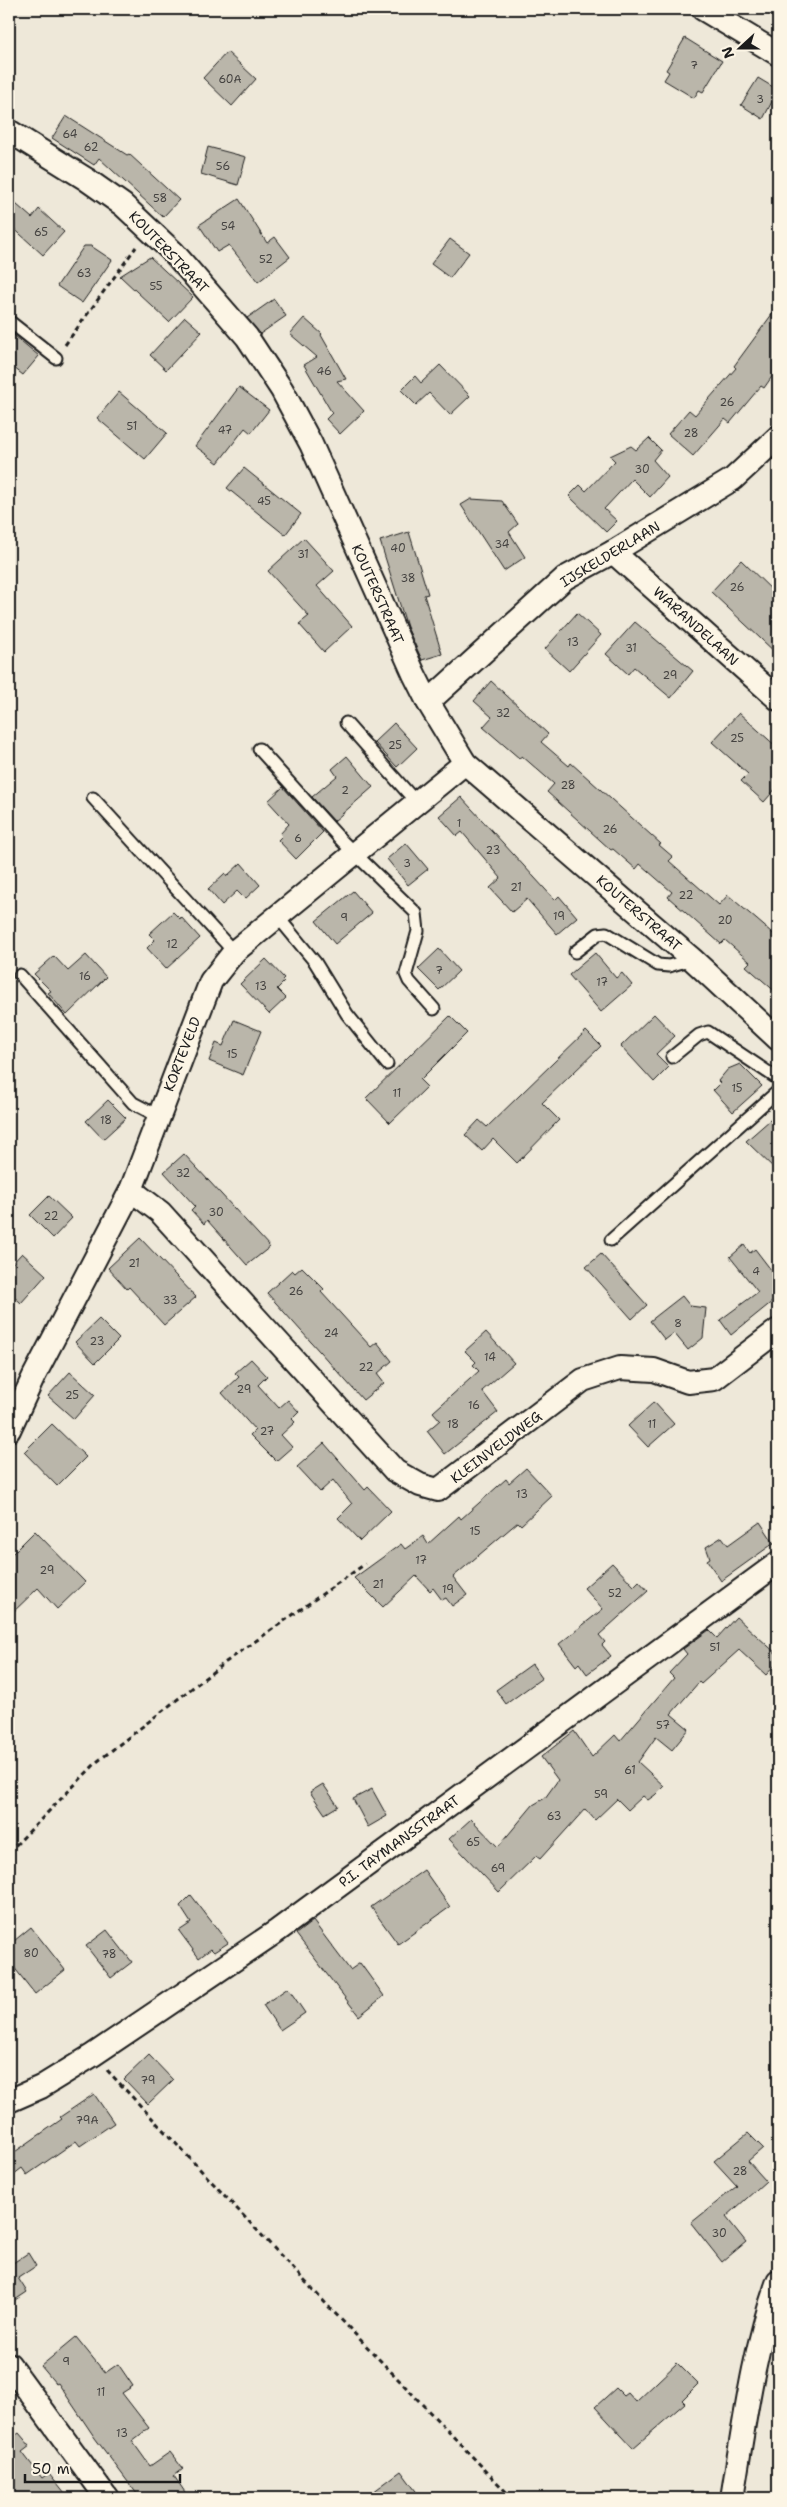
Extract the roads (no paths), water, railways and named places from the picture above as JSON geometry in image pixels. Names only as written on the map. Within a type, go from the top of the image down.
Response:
[{"type":"street","points":[[703,9],[778,54]]},
{"type":"street","name":"KOUTERSTRAAT","points":[[9,131],[86,179],[123,205],[174,253],[247,337],[282,390],[311,444],[428,702],[465,762],[692,959],[778,1039]]},
{"type":"street","name":"IJSKELDERLAAN","points":[[428,702],[564,578],[614,552],[733,479],[757,459],[778,437]]},
{"type":"street","name":"WARANDELAAN","points":[[614,552],[778,699]]},
{"type":"street","name":"KORTEVELD","points":[[9,1430],[34,1376],[131,1190],[211,981],[234,952],[465,762]]},
{"type":"street","name":"KLEINVELDWEG","points":[[131,1190],[160,1212],[395,1471],[420,1485],[438,1490],[583,1380],[620,1368],[654,1370],[688,1382],[714,1379],[778,1330]]},
{"type":"street","name":"P.I. TAYMANSSTRAAT","points":[[9,2101],[41,2087],[93,2055],[277,1931],[778,1563]]},
{"type":"street","points":[[732,2498],[755,2366],[768,2309],[778,2281]]},
{"type":"street","points":[[9,2364],[107,2498]]},
{"type":"lane","points":[[9,321],[56,358]]},
{"type":"lane","points":[[346,723],[416,802]]},
{"type":"lane","points":[[259,749],[354,853],[416,914],[418,931],[406,974],[409,981],[434,1009]]},
{"type":"lane","points":[[94,798],[234,952]]},
{"type":"lane","points":[[277,916],[315,962],[347,1014],[387,1064]]},
{"type":"lane","points":[[575,952],[598,934],[606,933],[658,965],[669,966],[692,959]]},
{"type":"lane","points":[[20,975],[133,1103],[158,1116]]},
{"type":"lane","points":[[672,1057],[699,1035],[708,1032],[778,1080]]},
{"type":"lane","points":[[611,1240],[778,1091]]}]
